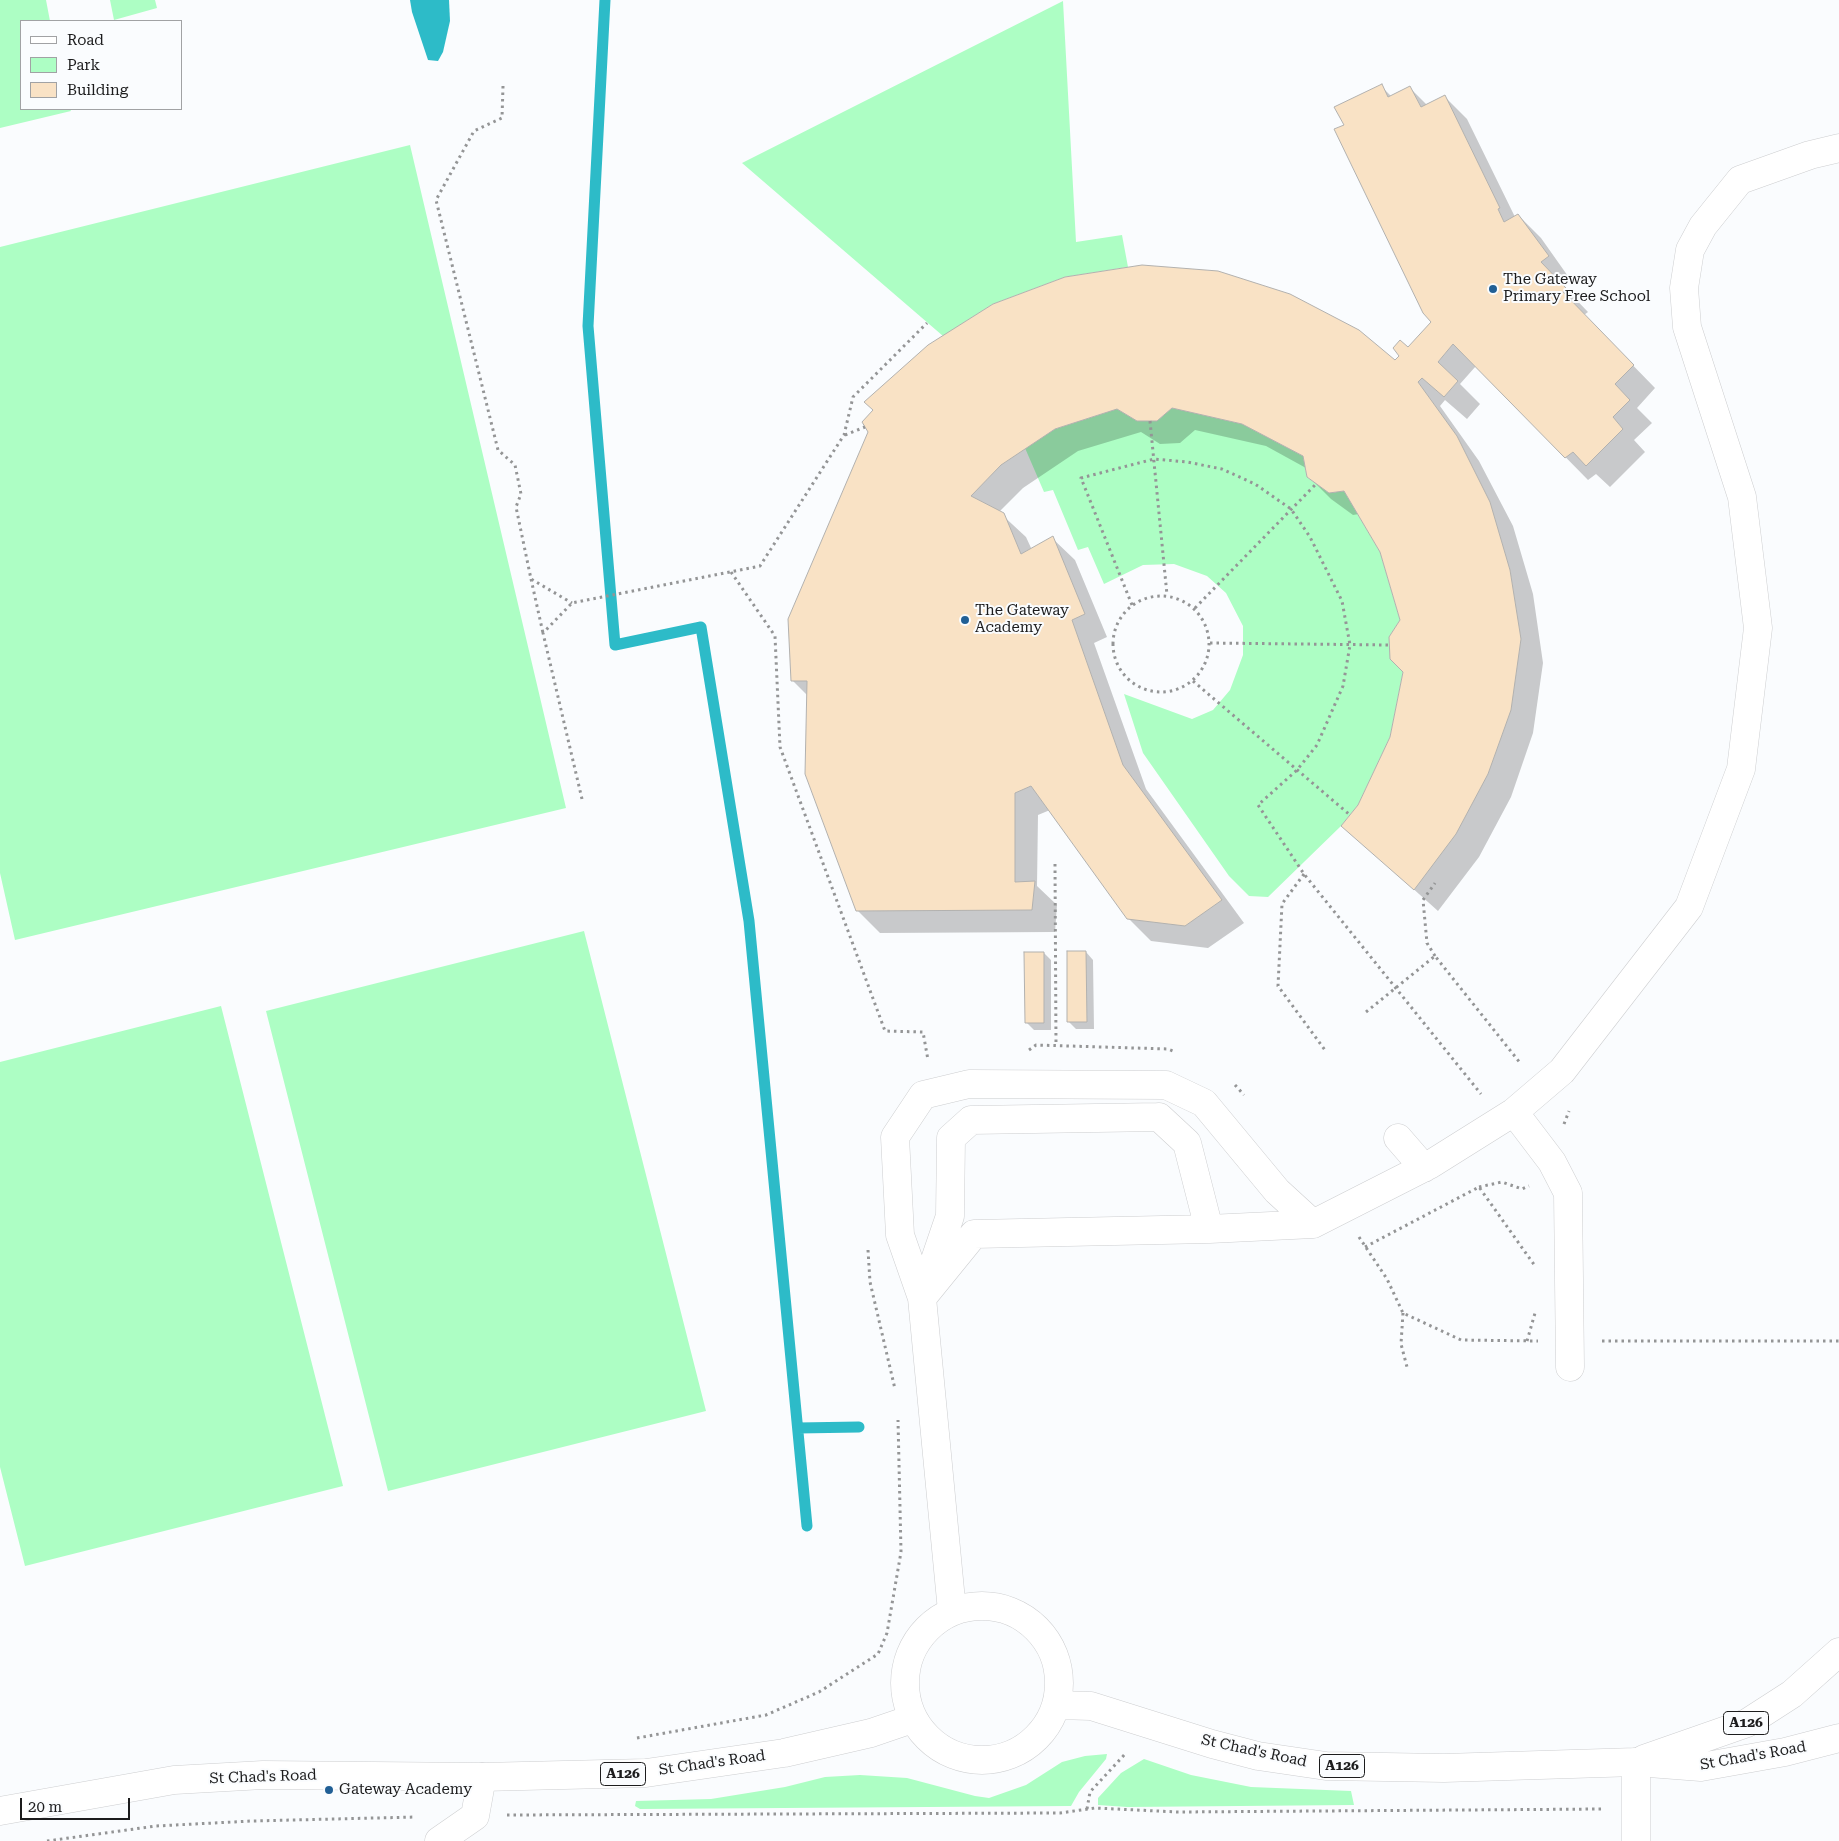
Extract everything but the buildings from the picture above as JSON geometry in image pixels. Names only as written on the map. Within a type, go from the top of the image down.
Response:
[{"type":"main road","points":[[922,1298],[974,1234],[1313,1224],[1424,1168],[1508,1116],[1562,1071],[1689,907],[1741,769],[1758,628],[1742,497],[1687,327],[1684,288],[1690,250],[1703,226],[1740,180],[1810,155],[1839,148]]},
{"type":"main road","points":[[1810,155],[1839,165]]},
{"type":"main road","points":[[952,1611],[922,1298],[900,1235],[895,1137],[923,1095],[969,1084],[1166,1085],[1204,1103],[1277,1190],[1313,1224]]},
{"type":"main road","points":[[1508,1116],[1558,1173],[1568,1193],[1570,1354]]},
{"type":"main road","points":[[922,1298],[950,1216],[951,1138],[970,1120],[1159,1117],[1187,1143],[1210,1228]]},
{"type":"main road","points":[[1398,1138],[1424,1168]]},
{"type":"main road","points":[[976,1606],[1001,1608],[1023,1618],[1036,1628],[1042,1634],[1054,1655],[1060,1681],[1057,1704],[1046,1728],[1028,1746],[1005,1758],[980,1762],[955,1757],[932,1744],[912,1720],[904,1700],[904,1679],[908,1657],[918,1638],[934,1622],[952,1611],[976,1606]]},
{"type":"main road","name":"St Chad's Road","points":[[1636,1762],[1746,1723],[1792,1694],[1839,1652]]},
{"type":"main road","name":"St Chad's Road","points":[[1057,1704],[1091,1706],[1206,1742],[1258,1756],[1326,1766],[1444,1768],[1636,1762],[1701,1767],[1785,1752],[1839,1738]]},
{"type":"main road","name":"St Chad's Road","points":[[0,1811],[174,1780],[263,1775],[482,1777],[646,1772],[784,1753],[870,1734],[912,1720]]},
{"type":"main road","points":[[1636,1762],[1636,1841]]},
{"type":"main road","points":[[440,1841],[476,1816],[482,1777]]},
{"type":"path","points":[[503,86],[502,118],[474,131],[436,200],[498,450],[515,465],[521,494],[516,507],[582,799]]},
{"type":"path","points":[[543,633],[572,603],[760,566],[844,435],[853,397],[928,323]]},
{"type":"path","points":[[1150,421],[1167,595]]},
{"type":"path","points":[[844,435],[865,427]]},
{"type":"path","points":[[1132,605],[1080,478],[1154,459],[1222,469],[1255,484],[1291,509],[1310,537],[1342,601],[1350,645],[1343,686],[1317,745],[1297,770],[1258,805],[1304,874],[1396,989],[1508,1116]]},
{"type":"path","points":[[1195,608],[1316,484]]},
{"type":"path","points":[[731,572],[775,636],[780,747],[885,1031],[923,1032],[933,1093]]},
{"type":"path","points":[[531,578],[572,603]]},
{"type":"path","points":[[1167,595],[1182,600],[1195,608],[1205,625],[1210,643],[1208,657],[1202,670],[1193,681],[1180,689],[1165,692],[1149,691],[1135,685],[1123,674],[1116,660],[1112,645],[1118,622],[1132,605],[1149,597],[1167,595]]},
{"type":"path","points":[[1210,643],[1390,645]]},
{"type":"path","points":[[1193,681],[1350,815]]},
{"type":"path","points":[[1055,864],[1057,1084]]},
{"type":"path","points":[[1304,874],[1282,904],[1278,986],[1324,1050]]},
{"type":"path","points":[[1435,883],[1423,900],[1427,943],[1435,956],[1523,1067],[1574,1101],[1562,1132]]},
{"type":"path","points":[[1366,1012],[1435,956]]},
{"type":"path","points":[[1365,1247],[1479,1188],[1502,1182],[1522,1189],[1558,1173]]},
{"type":"path","points":[[1479,1188],[1539,1270]]},
{"type":"path","points":[[868,1244],[870,1282],[898,1398]]},
{"type":"path","points":[[1527,1341],[1537,1305]]},
{"type":"path","points":[[1403,1313],[1401,1344],[1407,1367]]},
{"type":"path","points":[[1570,1354],[1839,1341]]},
{"type":"path","points":[[630,1739],[766,1715],[819,1692],[878,1654],[887,1633],[901,1552],[898,1418]]},
{"type":"path","points":[[1087,1809],[1090,1792],[1101,1778],[1156,1725]]},
{"type":"path","points":[[508,1815],[1060,1813],[1087,1809],[1178,1812],[1375,1812],[1612,1809]]},
{"type":"path","points":[[47,1841],[166,1825],[252,1820],[417,1817]]},
{"type":"green space","points":[[0,0],[46,0],[50,20],[20,20],[20,110],[71,111],[0,128]]},
{"type":"green space","points":[[110,0],[155,0],[157,8],[114,20]]},
{"type":"green space","points":[[1063,1],[1076,242],[1122,235],[1128,267],[1065,277],[993,304],[943,336],[742,163]]},
{"type":"green space","points":[[410,145],[566,808],[15,940],[0,873],[0,247]]},
{"type":"green space","points":[[1172,408],[1242,424],[1303,456],[1307,477],[1329,493],[1344,491],[1380,552],[1400,620],[1389,637],[1391,659],[1403,672],[1390,737],[1358,805],[1341,826],[1268,897],[1249,896],[1229,876],[1143,753],[1124,694],[1192,719],[1213,710],[1230,690],[1243,655],[1243,626],[1226,593],[1207,576],[1174,564],[1143,565],[1104,584],[1088,547],[1078,550],[1053,490],[1044,492],[1025,448],[1055,429],[1117,409],[1137,421],[1157,421]]},
{"type":"green space","points":[[584,931],[706,1411],[388,1491],[266,1011]]},
{"type":"green space","points":[[221,1006],[343,1486],[25,1566],[0,1467],[0,1062]]},
{"type":"green space","points":[[1107,1754],[1106,1759],[1079,1792],[1071,1806],[640,1809],[635,1806],[636,1801],[711,1799],[785,1787],[825,1777],[860,1775],[907,1778],[989,1798],[1026,1785],[1062,1762],[1085,1756]]},
{"type":"green space","points":[[1144,1759],[1191,1775],[1251,1787],[1351,1791],[1354,1805],[1127,1807],[1098,1805],[1098,1798],[1121,1773]]},
{"type":"water","points":[[410,0],[449,0],[450,21],[443,52],[438,61],[428,60],[412,12]]},
{"type":"waterway","points":[[605,0],[588,326],[615,645],[701,627],[749,921],[807,1526]]},
{"type":"waterway","points":[[798,1428],[859,1427]]},
{"type":"place","name":"The Gateway Primary Free School","points":[[1493,289]]},
{"type":"place","name":"The Gateway Academy","points":[[965,620]]},
{"type":"place","name":"Gateway Academy","points":[[329,1790]]}]
